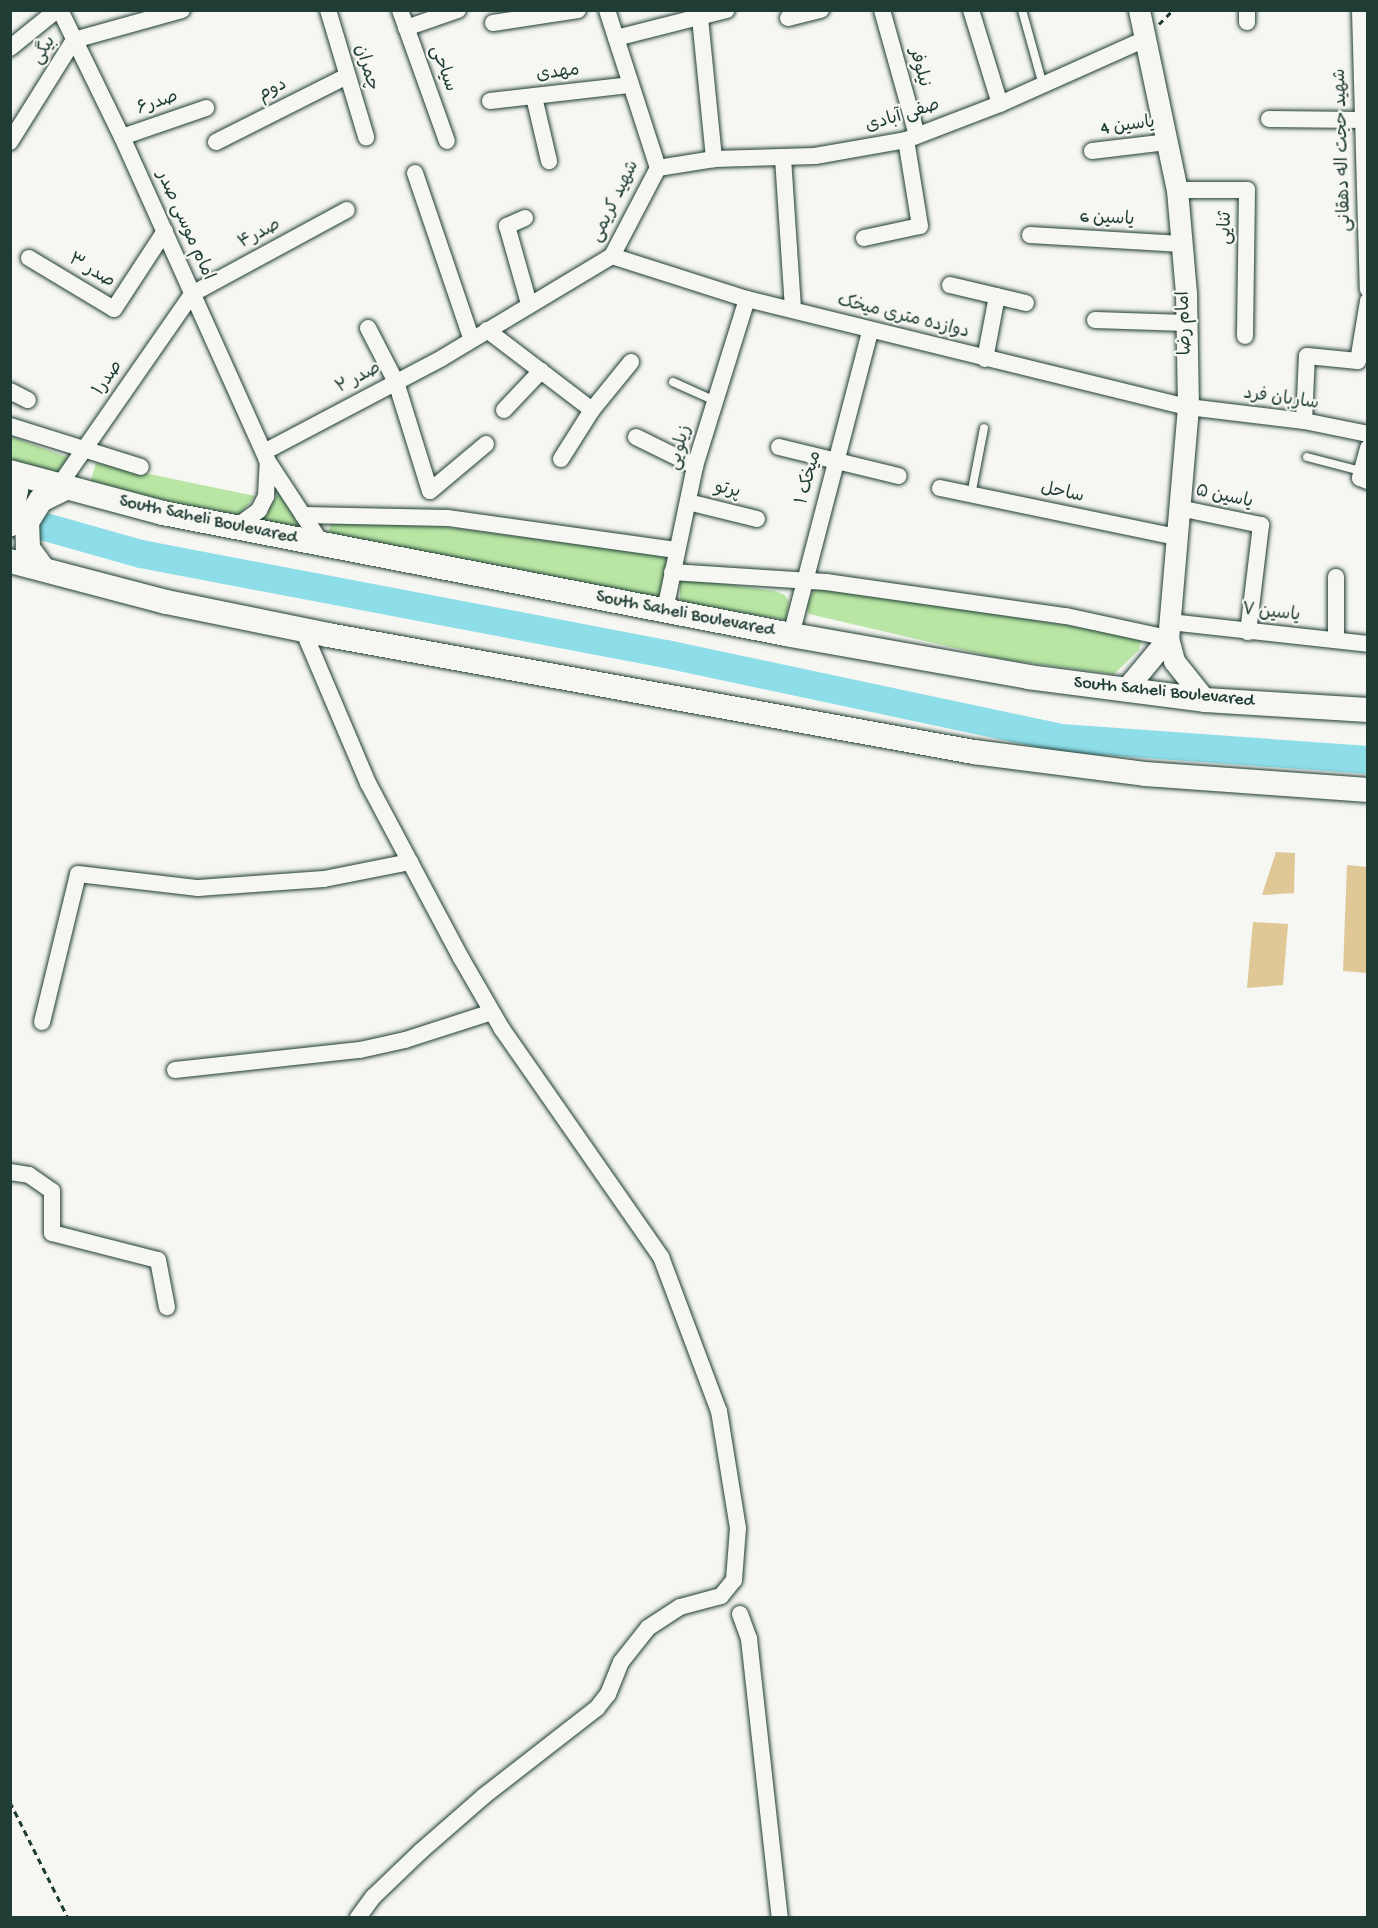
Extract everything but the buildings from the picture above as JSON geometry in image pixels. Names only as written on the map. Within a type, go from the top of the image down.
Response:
[{"type":"main road","name":"South Saheli Boulevared","points":[[10,473],[61,488],[236,527],[791,635],[1028,677],[1205,700],[1368,710]]},
{"type":"main road","points":[[10,473],[16,490],[10,524]]},
{"type":"main road","points":[[43,570],[28,548],[27,522],[41,500],[61,488]]},
{"type":"main road","points":[[10,561],[166,602],[303,630],[974,752],[1145,774],[1368,789]]},
{"type":"street","name":"امام موسی صدر","points":[[59,10],[122,137],[266,456],[322,544]]},
{"type":"street","points":[[10,48],[59,10]]},
{"type":"street","points":[[74,40],[182,10]]},
{"type":"street","name":"چمران","points":[[328,10],[366,137]]},
{"type":"street","name":"سیاحی","points":[[400,10],[447,141]]},
{"type":"street","points":[[406,28],[458,10]]},
{"type":"street","points":[[493,23],[578,10]]},
{"type":"street","name":"شهید کریمی","points":[[472,340],[612,256],[658,168],[607,10]]},
{"type":"street","points":[[616,38],[727,10]]},
{"type":"street","points":[[788,18],[821,10]]},
{"type":"street","name":"نیلوفر","points":[[864,238],[920,226],[911,138],[882,10]]},
{"type":"street","points":[[970,10],[1000,104]]},
{"type":"street","name":"امام رضا","points":[[1139,10],[1143,40],[1178,190],[1186,323],[1188,407],[1169,630]]},
{"type":"street","name":"شهید حجت اله دهقانی","points":[[1360,10],[1368,289]]},
{"type":"street","points":[[700,18],[714,159]]},
{"type":"street","name":"بیگی","points":[[10,142],[74,40]]},
{"type":"street","name":"صفی آبادی","points":[[658,168],[714,159],[783,158],[911,138],[1000,104],[1143,40]]},
{"type":"street","name":"دوم","points":[[216,141],[347,76]]},
{"type":"street","name":"مهدی","points":[[490,101],[631,85]]},
{"type":"street","points":[[534,97],[549,161]]},
{"type":"street","name":"صدر۶","points":[[122,137],[206,108]]},
{"type":"street","points":[[1269,119],[1363,120]]},
{"type":"street","name":"یاسین 4","points":[[1092,151],[1168,142]]},
{"type":"street","points":[[783,158],[793,310]]},
{"type":"street","points":[[415,173],[472,340]]},
{"type":"street","name":"ثنایی","points":[[1178,190],[1247,190],[1245,336]]},
{"type":"street","name":"صدر۴","points":[[192,294],[346,210]]},
{"type":"street","points":[[525,218],[507,226],[529,304]]},
{"type":"street","name":"صدر ۳","points":[[29,258],[114,309],[165,231]]},
{"type":"street","name":"یاسین 6","points":[[1030,235],[1182,244]]},
{"type":"street","name":"دوازده متری میخک","points":[[612,256],[747,299],[870,331],[1188,407]]},
{"type":"street","points":[[950,285],[1026,303]]},
{"type":"street","name":"صدر۱","points":[[61,488],[83,450],[192,294]]},
{"type":"street","points":[[985,358],[997,296]]},
{"type":"street","name":"زیلویی","points":[[665,610],[695,466],[747,299]]},
{"type":"street","points":[[1304,421],[1307,356],[1358,361],[1368,301]]},
{"type":"street","points":[[1095,320],[1186,323]]},
{"type":"street","points":[[368,328],[396,382],[430,491],[486,444]]},
{"type":"street","points":[[487,330],[592,410]]},
{"type":"street","name":"میخک ۱","points":[[791,635],[802,582],[870,331]]},
{"type":"street","name":"صدر ۲","points":[[266,456],[472,340]]},
{"type":"street","points":[[561,459],[592,410],[631,362]]},
{"type":"street","points":[[504,410],[541,371]]},
{"type":"street","points":[[10,391],[28,400]]},
{"type":"street","name":"ساربان فرد","points":[[1188,407],[1304,421],[1368,434]]},
{"type":"street","points":[[10,426],[141,467]]},
{"type":"street","points":[[636,437],[695,466]]},
{"type":"street","points":[[779,447],[899,476]]},
{"type":"street","points":[[1364,476],[1368,448]]},
{"type":"street","points":[[236,527],[259,510],[266,496],[266,456]]},
{"type":"street","name":"ساحل","points":[[940,488],[1177,537]]},
{"type":"street","name":"پرتو","points":[[688,502],[757,519]]},
{"type":"street","name":"یاسین ۵","points":[[1179,508],[1261,525],[1248,632]]},
{"type":"street","points":[[303,515],[448,518],[677,550]]},
{"type":"street","name":"یاسین ۷","points":[[672,572],[826,582],[1169,630],[1248,632],[1368,644]]},
{"type":"street","points":[[1336,577],[1336,640]]},
{"type":"street","points":[[303,630],[321,680],[368,783],[492,1012],[662,1257],[719,1412],[738,1528],[738,1558],[731,1584],[721,1596],[680,1607],[648,1628],[621,1662],[608,1694],[597,1708],[484,1796],[421,1851],[373,1897],[358,1917]]},
{"type":"street","points":[[1125,690],[1169,630]]},
{"type":"street","points":[[1169,630],[1174,661],[1205,700]]},
{"type":"street","points":[[42,1022],[78,874],[198,888],[324,879],[410,862]]},
{"type":"street","points":[[175,1070],[360,1050],[405,1040],[492,1012]]},
{"type":"street","points":[[10,1172],[44,1181],[52,1191],[52,1233],[158,1260],[167,1307]]},
{"type":"street","points":[[731,1584],[749,1639],[780,1917]]},
{"type":"street","points":[[703,1601],[722,1604],[740,1614]]},
{"type":"lane","points":[[1022,10],[1043,85]]},
{"type":"lane","points":[[673,382],[715,402]]},
{"type":"lane","points":[[971,495],[984,428]]},
{"type":"lane","points":[[1307,457],[1364,476]]},
{"type":"path","points":[[10,1802],[68,1917]]},
{"type":"green space","points":[[10,436],[80,462],[68,482],[11,462]]},
{"type":"green space","points":[[96,463],[255,496],[238,517],[89,487]]},
{"type":"green space","points":[[280,491],[300,527],[261,521]]},
{"type":"green space","points":[[331,522],[445,527],[668,556],[659,598],[328,535]]},
{"type":"green space","points":[[680,578],[775,591],[785,595],[789,602],[786,620],[680,603]]},
{"type":"green space","points":[[818,583],[975,611],[1142,637],[1139,650],[1114,674],[1002,659],[809,614],[805,607]]},
{"type":"waterway","points":[[10,517],[141,554],[666,654],[1061,738],[1368,760]]}]
